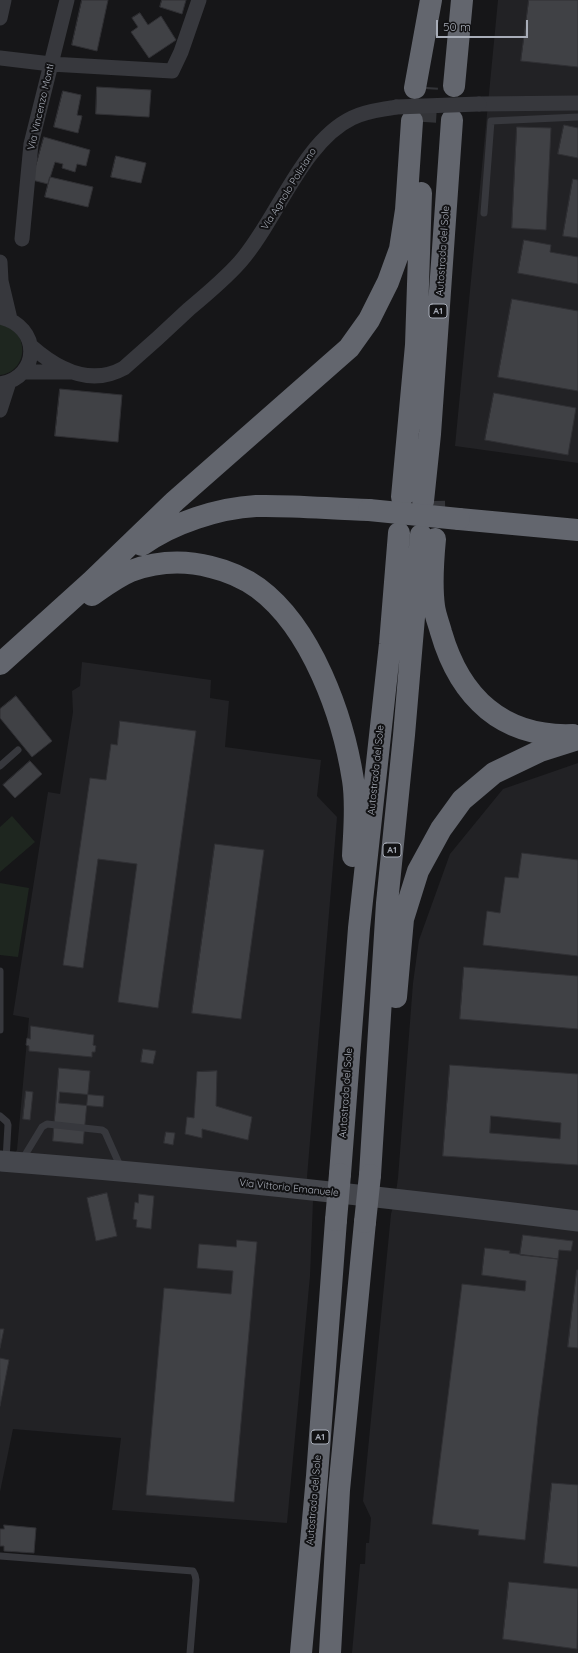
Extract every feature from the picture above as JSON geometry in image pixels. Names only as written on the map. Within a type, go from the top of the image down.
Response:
[{"type":"highway","points":[[431,0],[421,87],[435,0]]},
{"type":"highway","points":[[454,86],[462,0]]},
{"type":"highway","name":"Autostrada del Sole","points":[[428,501],[430,434],[452,120]]},
{"type":"highway","name":"A1","points":[[92,581],[175,501],[349,348],[369,320],[388,282],[400,249],[418,122],[422,152],[416,345],[402,497]]},
{"type":"highway","points":[[37,633],[92,581],[144,543],[183,523],[220,512],[255,506],[369,510],[578,530]]},
{"type":"highway","name":"Autostrada del Sole","points":[[301,1653],[317,1476],[359,928],[390,644],[399,533]]},
{"type":"highway","name":"A1","points":[[330,1653],[339,1490],[371,1170],[387,903],[404,735],[428,535],[433,562],[434,606],[446,649],[463,683],[488,710],[508,723],[536,733],[557,736],[578,735]]},
{"type":"highway","points":[[2,660],[37,633],[115,579],[147,566],[164,562],[198,564],[218,569],[246,580],[274,602],[294,626],[309,650],[334,703],[348,755],[353,782],[355,810],[353,862],[359,928]]},
{"type":"highway","points":[[371,1170],[384,1120],[403,919],[418,871],[441,828],[462,800],[494,773],[540,752],[578,739]]},
{"type":"main road","name":"Via Vittorio Emanuele","points":[[9,1162],[121,1170],[462,1206],[578,1221]]},
{"type":"street","points":[[0,18],[4,0]]},
{"type":"street","name":"Via Vincenzo Monti","points":[[22,239],[31,144],[67,0]]},
{"type":"street","points":[[0,58],[51,64],[172,71],[181,52],[199,0]]},
{"type":"street","name":"Via Agnolo Poliziano","points":[[31,346],[42,356],[71,372],[90,377],[105,376],[124,368],[240,262],[265,229],[304,164],[319,143],[335,128],[352,118],[370,112],[396,107],[578,103]]},
{"type":"street","points":[[0,262],[0,282],[5,318],[24,330],[31,346],[31,355],[23,372],[5,383],[0,410]]},
{"type":"street","name":"Via Agnolo Poliziano","points":[[23,372],[71,372]]},
{"type":"lane","points":[[484,213],[491,121],[578,117]]},
{"type":"lane","points":[[0,766],[18,750]]},
{"type":"lane","points":[[0,971],[0,1030]]},
{"type":"lane","points":[[0,1116],[7,1122],[8,1125],[9,1162]]},
{"type":"lane","points":[[9,1162],[42,1127],[47,1124],[102,1130],[105,1132],[121,1170]]},
{"type":"lane","points":[[0,1556],[193,1571],[196,1580],[190,1653]]},
{"type":"shaded area","points":[[498,0],[578,0],[578,463],[455,446]]},
{"type":"shaded area","points":[[0,324],[13,329],[18,335],[21,341],[22,354],[17,366],[13,370],[0,375]]},
{"type":"shaded area","points":[[82,662],[211,680],[210,698],[229,701],[225,747],[321,760],[317,796],[337,817],[307,1177],[313,1201],[310,1276],[287,1523],[112,1510],[121,1438],[13,1429],[0,1492],[0,1172],[17,1150],[29,1018],[13,1015],[48,792],[60,794],[73,712],[72,691],[80,686]]},
{"type":"shaded area","points":[[578,763],[578,1653],[352,1653],[360,1564],[365,1564],[366,1543],[369,1543],[371,1518],[363,1501],[391,1214],[398,1178],[413,983],[419,940],[450,854],[503,789]]},
{"type":"shaded area","points":[[12,816],[35,842],[0,872],[0,827]]},
{"type":"shaded area","points":[[0,883],[29,888],[18,957],[0,955]]},
{"type":"building","points":[[82,0],[108,0],[97,51],[72,45]]},
{"type":"building","points":[[162,0],[186,0],[182,14],[160,7]]},
{"type":"building","points":[[529,0],[578,0],[578,67],[521,61]]},
{"type":"building","points":[[140,13],[148,25],[161,16],[176,40],[149,58],[131,32],[138,27],[132,18]]},
{"type":"building","points":[[97,87],[151,90],[149,117],[96,114]]},
{"type":"building","points":[[63,91],[81,95],[77,115],[82,116],[78,133],[54,127]]},
{"type":"building","points":[[564,125],[578,128],[578,158],[558,154]]},
{"type":"building","points":[[517,127],[551,128],[546,230],[512,228]]},
{"type":"building","points":[[44,137],[90,150],[86,166],[77,164],[75,172],[62,168],[63,164],[55,162],[48,184],[32,180]]},
{"type":"building","points":[[116,156],[146,163],[141,183],[111,177]]},
{"type":"building","points":[[50,177],[93,187],[88,207],[45,197]]},
{"type":"building","points":[[573,179],[578,180],[578,238],[563,236]]},
{"type":"building","points":[[524,240],[551,245],[550,252],[578,257],[578,284],[518,273]]},
{"type":"building","points":[[512,299],[578,311],[578,391],[498,377]]},
{"type":"building","points":[[60,389],[122,395],[118,442],[55,436]]},
{"type":"building","points":[[494,393],[576,408],[568,455],[485,440]]},
{"type":"building","points":[[16,696],[52,741],[32,757],[0,718],[0,709]]},
{"type":"building","points":[[120,721],[196,731],[158,1008],[118,1002],[137,864],[98,859],[83,968],[63,965],[90,778],[106,780],[111,744],[117,745]]},
{"type":"building","points":[[30,761],[42,774],[15,798],[3,785]]},
{"type":"building","points":[[215,844],[264,850],[241,1019],[192,1013]]},
{"type":"building","points":[[522,853],[578,860],[578,956],[483,945],[487,911],[500,913],[505,877],[518,878]]},
{"type":"building","points":[[464,967],[578,976],[578,1029],[460,1019]]},
{"type":"building","points":[[31,1026],[94,1035],[93,1045],[96,1046],[95,1052],[92,1052],[92,1057],[29,1051],[29,1046],[26,1045],[27,1038],[30,1039]]},
{"type":"building","points":[[143,1049],[156,1051],[153,1064],[141,1062]]},
{"type":"building","points":[[450,1065],[578,1074],[578,1165],[443,1156]],"holes":[[[491,1116],[561,1123],[560,1139],[490,1133]]]},
{"type":"building","points":[[59,1068],[90,1071],[83,1144],[53,1141]]},
{"type":"building","points":[[217,1071],[216,1106],[252,1117],[248,1140],[202,1129],[202,1138],[185,1134],[187,1117],[194,1118],[197,1072]]},
{"type":"building","points":[[26,1091],[33,1092],[30,1120],[23,1119]]},
{"type":"building","points":[[60,1092],[104,1096],[103,1107],[59,1103]]},
{"type":"building","points":[[166,1132],[175,1133],[173,1145],[164,1143]]},
{"type":"building","points":[[107,1193],[117,1236],[96,1241],[87,1198]]},
{"type":"building","points":[[139,1194],[154,1196],[151,1229],[136,1227],[137,1220],[133,1219],[135,1202],[138,1203]]},
{"type":"building","points":[[523,1235],[573,1241],[571,1251],[559,1250],[558,1259],[520,1255]]},
{"type":"building","points":[[237,1240],[257,1242],[234,1502],[146,1495],[164,1288],[231,1294],[233,1271],[197,1268],[199,1244],[236,1247]]},
{"type":"building","points":[[485,1248],[510,1251],[509,1253],[558,1259],[538,1416],[525,1540],[478,1535],[479,1530],[432,1524],[462,1284],[525,1291],[526,1281],[482,1275]]},
{"type":"building","points":[[578,1270],[578,1348],[568,1347]]},
{"type":"building","points":[[0,1329],[4,1329],[0,1348]]},
{"type":"building","points":[[0,1358],[9,1360],[0,1406]]},
{"type":"building","points":[[552,1483],[578,1485],[578,1567],[544,1563]]},
{"type":"building","points":[[4,1525],[36,1528],[34,1553],[4,1551],[4,1546],[0,1546],[0,1529],[4,1529]]},
{"type":"building","points":[[509,1582],[578,1589],[577,1649],[503,1639]]},
{"type":"tunnel","points":[[425,122],[427,87]]},
{"type":"tunnel","points":[[434,501],[435,534]]}]
